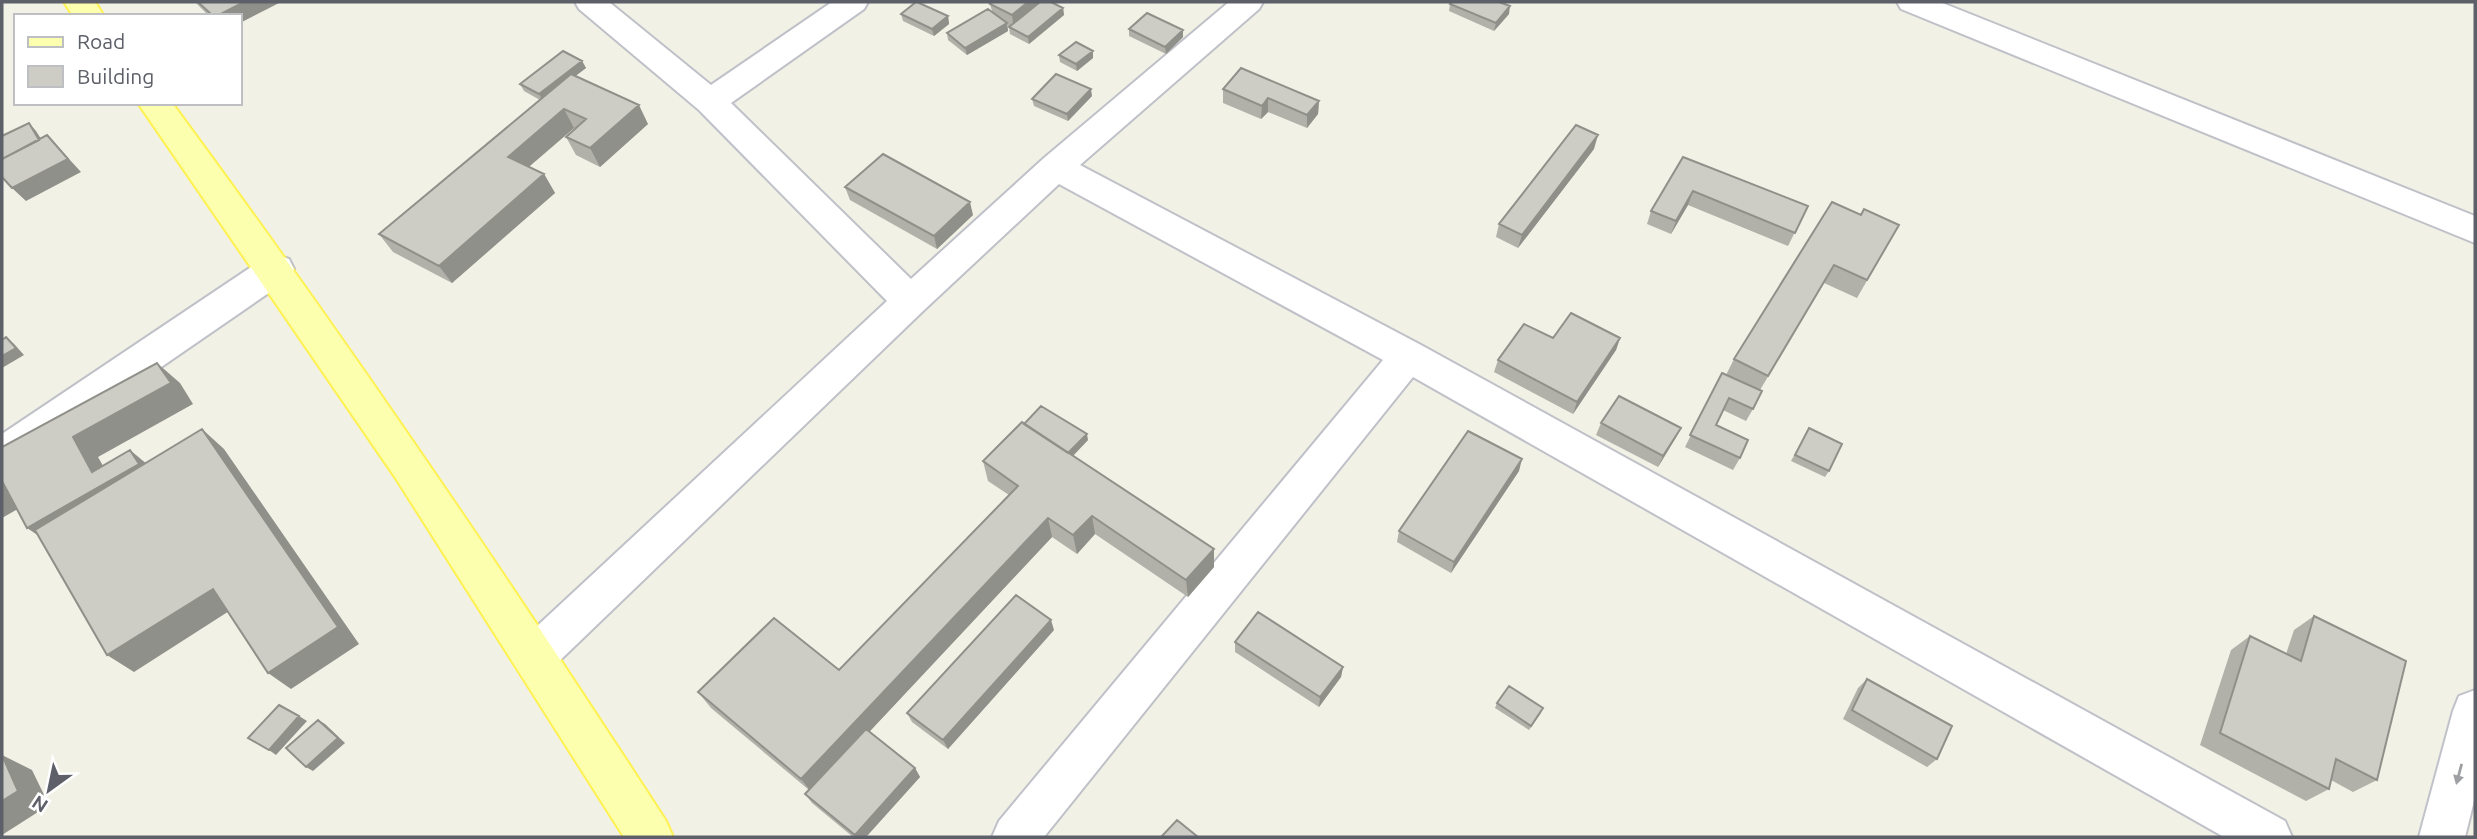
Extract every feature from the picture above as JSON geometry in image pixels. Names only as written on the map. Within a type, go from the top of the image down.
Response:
[{"type":"main road","points":[[155,105],[276,269],[536,655],[650,837]]},
{"type":"street","points":[[590,2],[709,102],[909,301]]},
{"type":"street","points":[[709,102],[853,2]]},
{"type":"street","points":[[536,655],[909,301],[1056,167],[1248,2]]},
{"type":"street","points":[[1912,2],[2475,230]]},
{"type":"street","points":[[1056,167],[1408,356],[2269,837]]},
{"type":"street","points":[[2,455],[276,269]]},
{"type":"street","points":[[1015,837],[1408,356]]},
{"type":"street","points":[[2442,837],[2475,711]]},
{"type":"building","points":[[198,2],[244,2],[221,14],[211,14]]},
{"type":"building","points":[[916,2],[948,16],[932,29],[901,14]]},
{"type":"building","points":[[1028,2],[1012,15],[990,4]]},
{"type":"building","points":[[1040,2],[1051,2],[1063,8],[1028,37],[1009,27]]},
{"type":"building","points":[[1499,2],[1510,6],[1496,23],[1450,4]]},
{"type":"building","points":[[988,9],[1007,23],[965,48],[947,33]]},
{"type":"building","points":[[1147,13],[1183,30],[1165,47],[1129,29]]},
{"type":"building","points":[[1076,42],[1093,51],[1076,64],[1059,55]]},
{"type":"building","points":[[563,51],[582,61],[539,94],[520,84]]},
{"type":"building","points":[[1241,68],[1319,101],[1307,115],[1268,98],[1262,106],[1223,89]]},
{"type":"building","points":[[571,74],[639,105],[590,148],[566,137],[586,119],[564,109],[508,157],[544,174],[439,266],[379,234]]},
{"type":"building","points":[[1056,74],[1091,89],[1067,114],[1032,99]]},
{"type":"building","points":[[29,123],[39,140],[2,159],[2,136]]},
{"type":"building","points":[[1576,125],[1598,135],[1522,235],[1499,224]]},
{"type":"building","points":[[47,135],[68,159],[12,188],[2,177],[2,159]]},
{"type":"building","points":[[883,154],[970,202],[934,236],[845,187]]},
{"type":"building","points":[[1683,157],[1808,206],[1795,233],[1693,191],[1676,221],[1651,211]]},
{"type":"building","points":[[1832,202],[1861,215],[1864,209],[1899,225],[1867,280],[1834,265],[1768,376],[1734,359]]},
{"type":"building","points":[[1571,313],[1620,338],[1577,402],[1498,360],[1524,324],[1553,338]]},
{"type":"building","points":[[6,337],[16,348],[2,356],[2,340]]},
{"type":"building","points":[[157,363],[171,383],[73,437],[92,472],[130,450],[139,464],[27,528],[2,484],[2,447]]},
{"type":"building","points":[[1722,373],[1762,391],[1753,409],[1729,398],[1716,425],[1748,440],[1740,458],[1690,435]]},
{"type":"building","points":[[1619,396],[1681,428],[1663,456],[1601,423]]},
{"type":"building","points":[[1041,406],[1087,434],[1068,453],[1024,424]]},
{"type":"building","points":[[1022,422],[1214,549],[1186,580],[1092,516],[1073,535],[1048,518],[801,779],[698,692],[774,618],[839,670],[1018,486],[983,461]]},
{"type":"building","points":[[1809,428],[1842,444],[1829,471],[1795,455]]},
{"type":"building","points":[[202,429],[338,627],[268,673],[213,589],[107,655],[35,530]]},
{"type":"building","points":[[1468,431],[1522,459],[1454,562],[1399,531]]},
{"type":"building","points":[[1016,595],[1051,620],[943,740],[907,713]]},
{"type":"building","points":[[1258,612],[1343,667],[1320,697],[1235,642]]},
{"type":"building","points":[[2314,616],[2406,661],[2377,780],[2336,759],[2329,789],[2220,733],[2250,636],[2301,661]]},
{"type":"building","points":[[1867,679],[1952,726],[1937,759],[1852,710]]},
{"type":"building","points":[[1509,686],[1543,708],[1531,726],[1497,703]]},
{"type":"building","points":[[279,705],[299,716],[269,750],[248,738]]},
{"type":"building","points":[[318,720],[338,738],[306,767],[286,748]]},
{"type":"building","points":[[866,729],[915,768],[855,835],[805,794]]},
{"type":"building","points":[[2,755],[18,791],[2,801]]},
{"type":"building","points":[[1177,820],[1198,837],[1161,837]]}]
